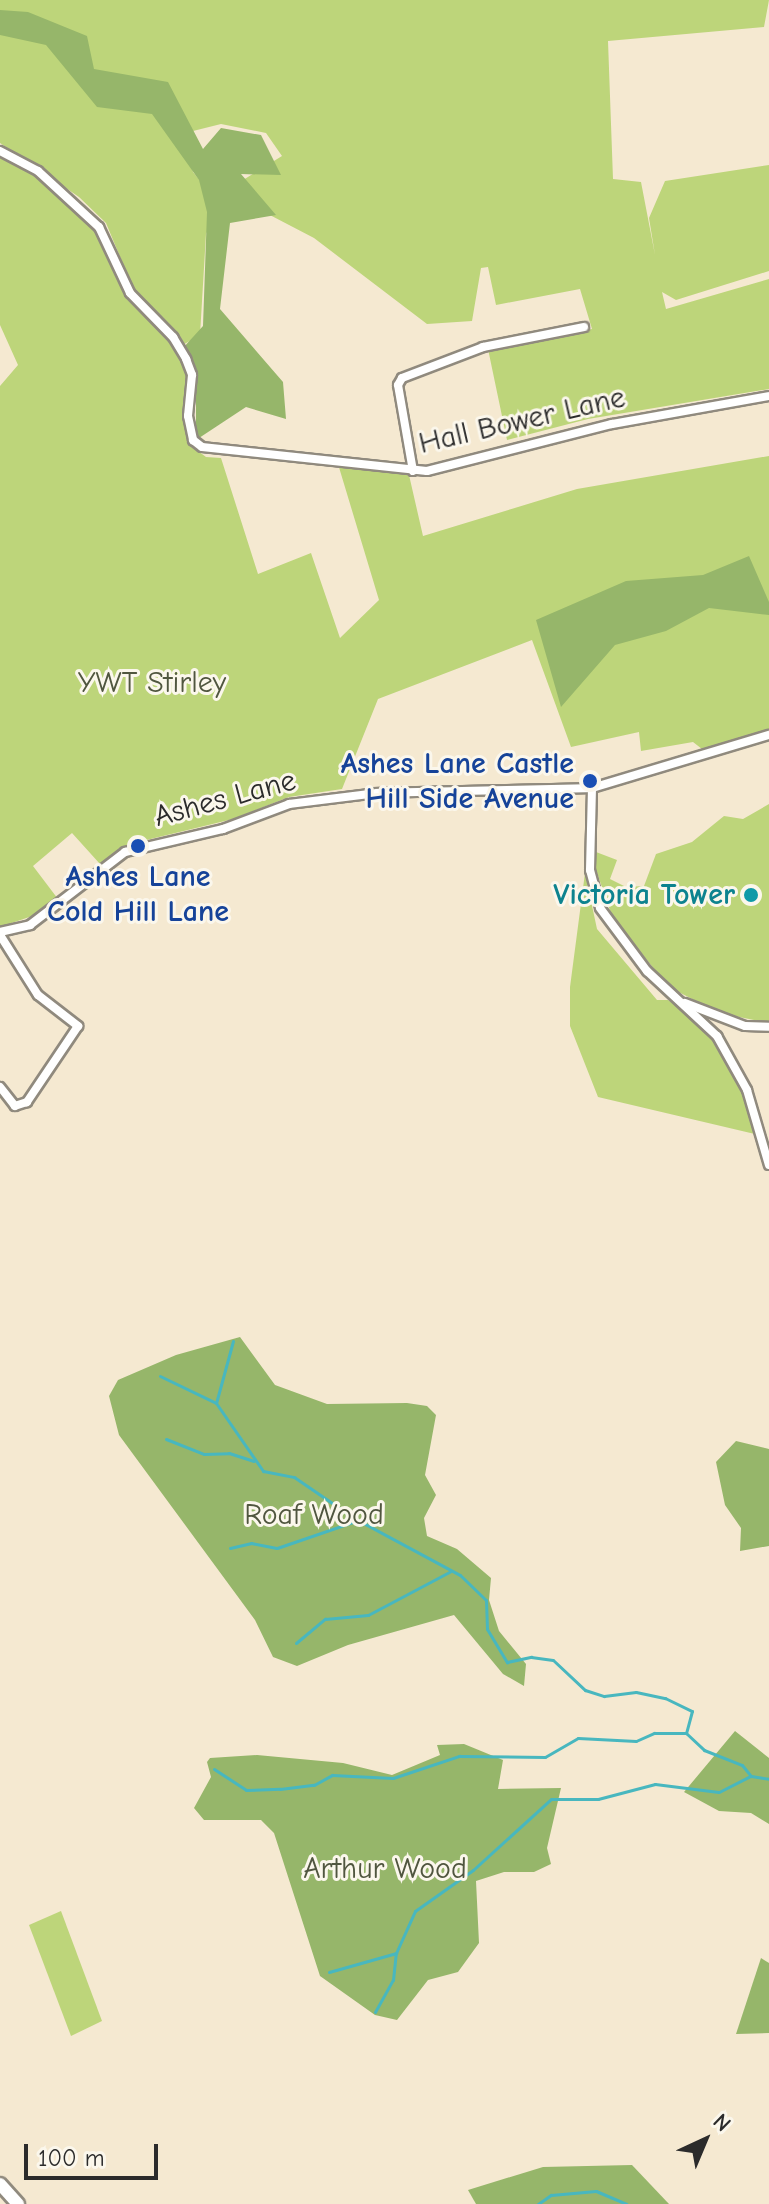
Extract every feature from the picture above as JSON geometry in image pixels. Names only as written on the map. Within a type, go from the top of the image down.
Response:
[{"type":"street","name":"Hall Bower Lane","points":[[0,151],[66,192],[99,227],[130,293],[173,337],[192,375],[188,416],[193,440],[202,447],[413,471],[612,424],[769,396]]},
{"type":"street","points":[[413,471],[398,385],[402,378],[483,347],[584,327]]},
{"type":"street","name":"Ashes Lane","points":[[0,933],[30,925],[125,852],[223,829],[289,804],[377,793],[592,788],[769,735]]},
{"type":"street","points":[[592,788],[590,870],[600,908],[647,971],[717,1036],[747,1090],[769,1165]]},
{"type":"street","points":[[0,933],[38,995],[78,1026],[27,1102],[15,1106],[0,1087]]},
{"type":"street","points":[[681,1003],[745,1026],[769,1027]]},
{"type":"street","points":[[0,2184],[18,2204]]},
{"type":"green space","points":[[0,0],[769,0],[764,27],[608,41],[613,179],[641,182],[655,255],[649,218],[665,181],[769,165],[769,271],[676,300],[662,292],[666,309],[769,279],[769,389],[588,419],[507,440],[488,349],[592,329],[580,289],[496,305],[488,267],[481,268],[472,321],[427,324],[314,238],[243,201],[219,207],[206,234],[200,335],[181,346],[133,288],[106,223],[79,197],[0,143]],"holes":[[[221,124],[266,133],[282,156],[214,198],[193,172],[187,148],[193,131]]]},
{"type":"green space","points":[[0,10],[28,12],[87,36],[94,69],[168,82],[203,149],[221,128],[261,135],[281,175],[241,174],[276,215],[230,223],[220,309],[283,382],[286,419],[246,407],[196,440],[196,374],[183,348],[203,326],[207,212],[199,180],[152,114],[97,107],[46,45],[0,35]]},
{"type":"green space","name":"YWT Stirley","points":[[0,154],[60,191],[101,237],[127,295],[179,352],[187,373],[190,445],[206,457],[221,458],[258,574],[311,553],[340,638],[379,600],[338,464],[409,475],[423,536],[577,489],[769,456],[769,729],[702,749],[693,742],[641,751],[639,732],[571,747],[532,640],[378,699],[342,789],[289,797],[233,819],[130,844],[100,864],[72,833],[33,866],[58,899],[41,913],[0,927],[0,386],[18,365],[0,325]]},
{"type":"green space","points":[[749,556],[769,602],[769,615],[709,608],[666,631],[615,645],[561,707],[536,620],[626,581],[703,575]]},
{"type":"green space","points":[[769,804],[769,1023],[719,1013],[669,987],[613,919],[596,870],[596,852],[617,860],[610,879],[626,887],[644,886],[656,854],[692,842],[724,816],[743,819]]},
{"type":"green space","points":[[585,873],[597,929],[657,1000],[668,1000],[705,1026],[745,1096],[759,1135],[598,1097],[570,1026],[570,987]]},
{"type":"green space","name":"Roaf Wood","points":[[240,1337],[275,1385],[327,1404],[407,1403],[427,1406],[436,1415],[425,1475],[436,1495],[424,1518],[427,1536],[457,1549],[491,1578],[489,1600],[499,1631],[526,1664],[524,1686],[503,1674],[454,1615],[348,1645],[297,1666],[273,1657],[255,1620],[119,1435],[109,1396],[118,1380],[176,1355]]},
{"type":"green space","points":[[736,1441],[769,1449],[769,1546],[740,1551],[741,1528],[725,1505],[716,1462]]},
{"type":"green space","points":[[735,1731],[769,1758],[769,1824],[751,1813],[719,1811],[684,1792]]},
{"type":"green space","name":"Arthur Wood","points":[[464,1744],[503,1760],[498,1789],[561,1788],[547,1848],[551,1864],[534,1872],[504,1872],[476,1881],[479,1943],[458,1972],[428,1980],[397,2020],[375,2015],[320,1976],[274,1833],[261,1820],[204,1820],[194,1808],[211,1777],[207,1762],[210,1758],[257,1755],[343,1763],[392,1775],[440,1755],[437,1745]]},
{"type":"green space","points":[[61,1911],[102,2021],[71,2036],[29,1925]]},
{"type":"green space","points":[[761,1958],[769,1963],[769,2033],[736,2034]]},
{"type":"green space","points":[[632,2165],[669,2204],[476,2204],[468,2190],[543,2167]]},
{"type":"waterway","points":[[233,1341],[216,1403],[263,1471],[294,1477],[354,1518],[460,1575],[486,1600],[487,1629],[507,1662],[531,1657],[553,1660],[585,1690],[604,1696],[636,1692],[665,1698],[692,1711],[686,1733],[704,1750],[742,1765],[751,1776],[769,1779]]},
{"type":"waterway","points":[[160,1376],[216,1403]]},
{"type":"waterway","points":[[166,1439],[204,1454],[229,1453],[254,1461]]},
{"type":"waterway","points":[[230,1548],[251,1543],[277,1548],[356,1521]]},
{"type":"waterway","points":[[296,1643],[325,1619],[368,1615],[451,1571]]},
{"type":"waterway","points":[[214,1769],[246,1790],[280,1789],[314,1785],[332,1775],[393,1778],[459,1756],[545,1757],[578,1738],[636,1741],[654,1733],[686,1733]]},
{"type":"waterway","points":[[375,2012],[393,1980],[396,1953],[415,1911],[473,1870],[551,1799],[598,1799],[655,1784],[719,1792],[750,1776]]},
{"type":"waterway","points":[[329,1972],[396,1953]]},
{"type":"waterway","points":[[538,2204],[551,2195],[596,2191],[626,2204]]},
{"type":"place","name":"Ashes Lane Castle Hill Side Avenue","points":[[590,781]]},
{"type":"place","name":"Ashes Lane Cold Hill Lane","points":[[138,846]]},
{"type":"place","name":"Victoria Tower","points":[[751,895]]}]
